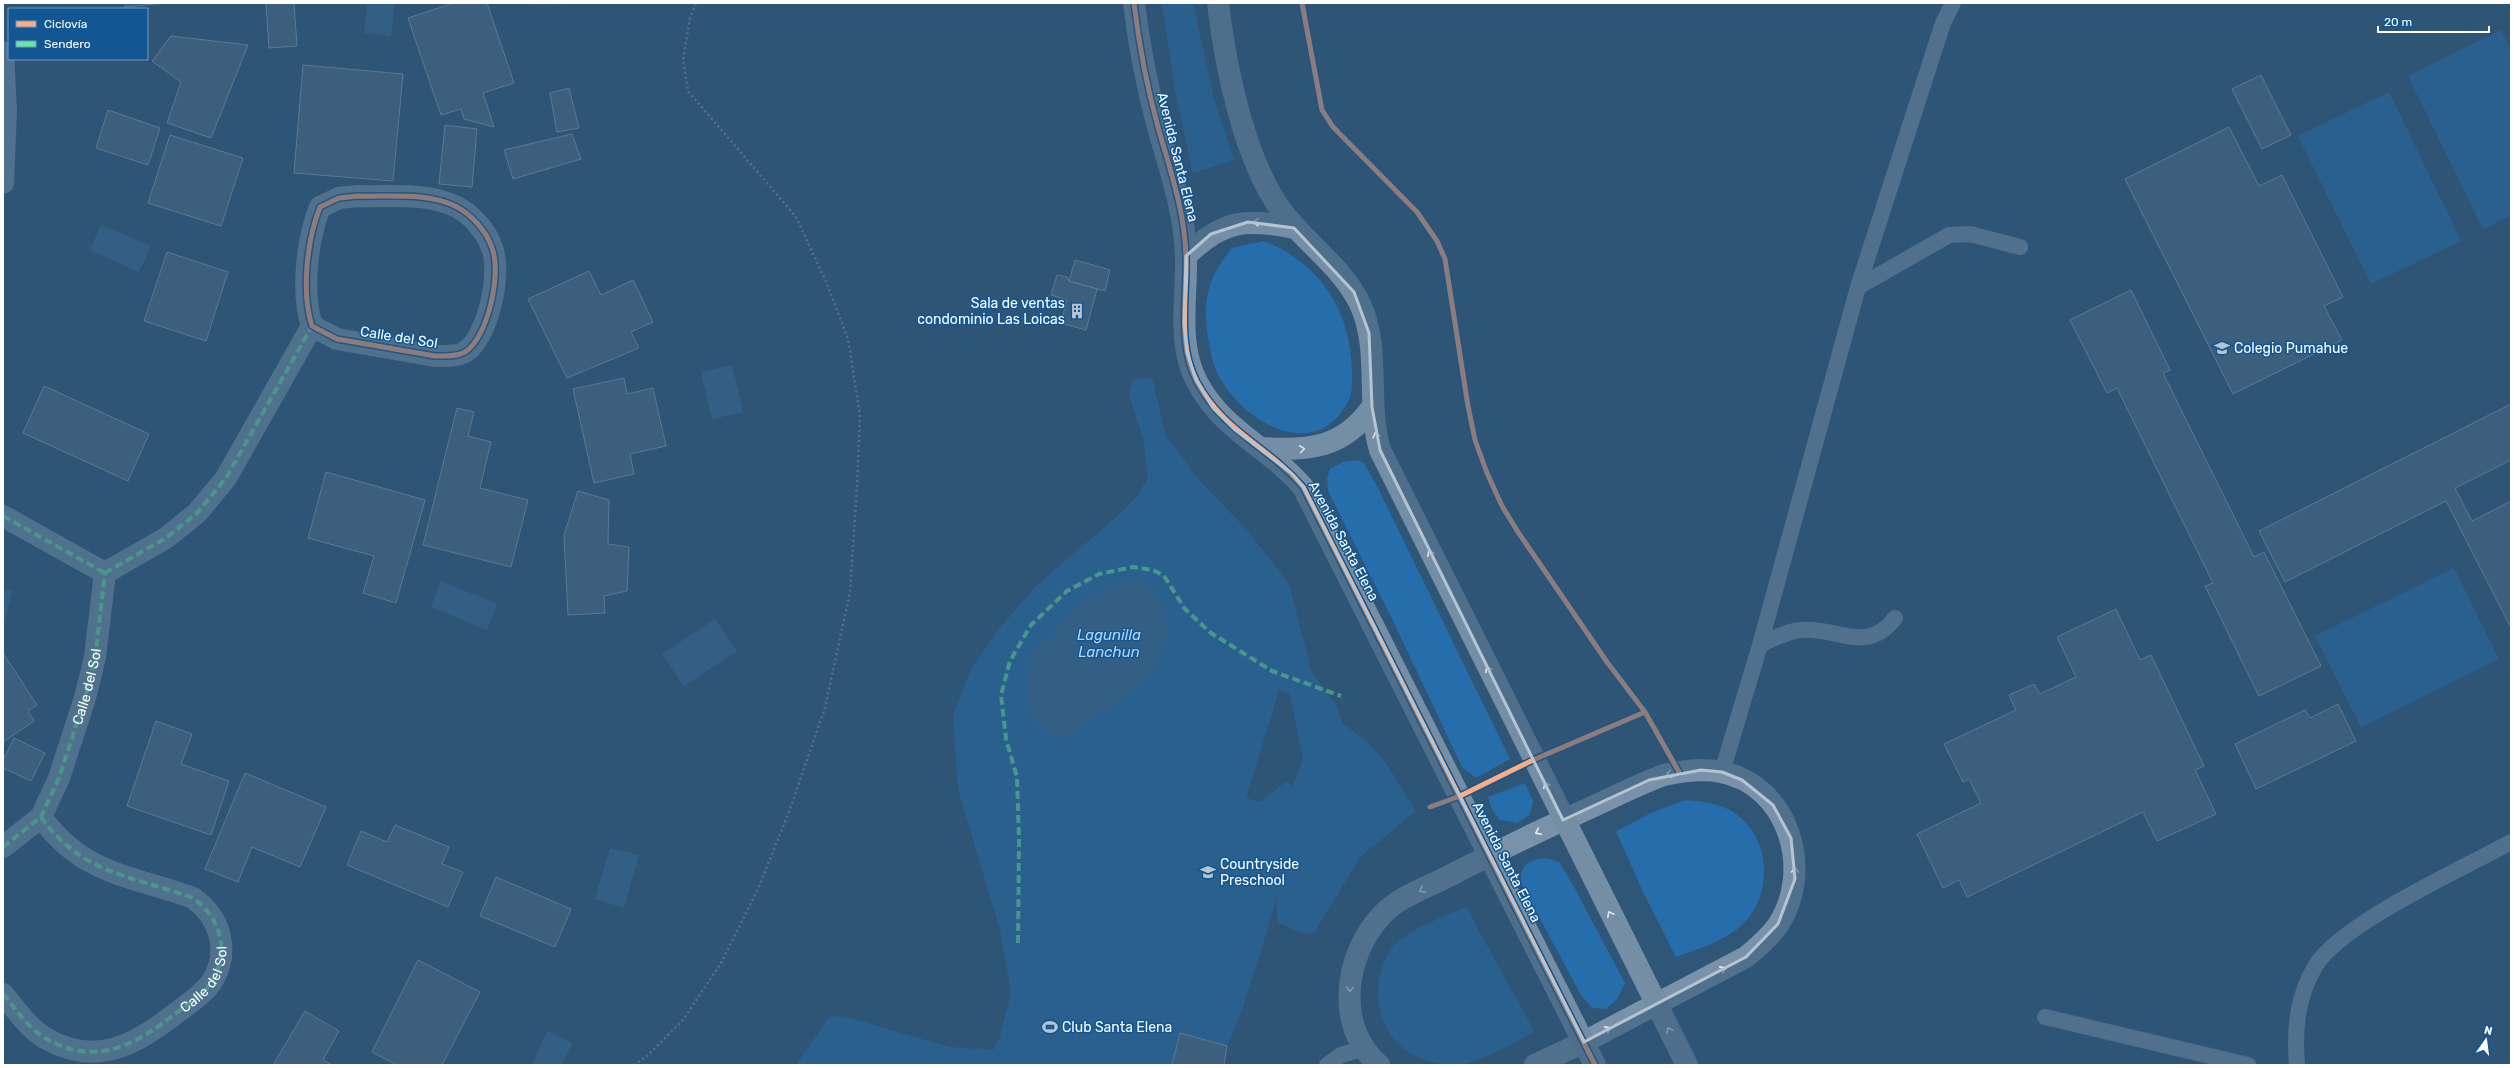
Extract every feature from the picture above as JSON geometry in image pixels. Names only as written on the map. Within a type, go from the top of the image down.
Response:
[{"type":"street","name":"Avenida Santa Elena","points":[[1134,3],[1145,75],[1181,213],[1186,256],[1184,323],[1188,353],[1196,380],[1213,408],[1234,429],[1263,448],[1291,474],[1312,504],[1584,1042],[1594,1065]]},
{"type":"street","points":[[1218,3],[1227,58],[1245,131],[1268,190],[1294,228],[1336,269],[1354,292],[1361,305],[1369,333],[1374,431],[1388,470],[1687,1065]]},
{"type":"street","points":[[3,52],[6,110],[3,183]]},
{"type":"street","name":"Calle del Sol","points":[[358,196],[428,198],[444,202],[458,208],[478,224],[492,248],[496,268],[487,317],[477,339],[465,352],[451,356],[435,356],[337,339],[312,326],[306,295],[312,227],[320,207],[339,198],[358,196]]},
{"type":"street","points":[[1186,256],[1211,234],[1227,227],[1248,222],[1294,228]]},
{"type":"street","points":[[3,516],[105,573],[166,538],[197,513],[226,478],[312,326]]},
{"type":"street","points":[[1263,448],[1293,450],[1328,443],[1345,435],[1356,426],[1372,407]]},
{"type":"street","name":"Calle del Sol","points":[[3,994],[28,1024],[45,1038],[65,1046],[86,1051],[107,1050],[127,1046],[145,1037],[200,995],[212,980],[220,963],[222,949],[217,924],[203,905],[187,896],[90,863],[70,850],[54,835],[42,817],[73,739],[85,698],[95,657],[105,573]]},
{"type":"street","points":[[1379,1065],[1364,1048],[1352,1014],[1350,977],[1356,954],[1367,932],[1382,914],[1400,901],[1563,820],[1664,775],[1701,770],[1722,772],[1742,780],[1760,791],[1773,804],[1783,820],[1795,858],[1795,880],[1789,903],[1778,924],[1764,942],[1746,957],[1584,1042],[1535,1065]]},
{"type":"street","points":[[3,846],[42,817]]},
{"type":"lane","points":[[1722,772],[1760,644],[1858,287],[1942,23],[1953,3]]},
{"type":"lane","points":[[1858,287],[1949,235],[1970,234],[2020,247]]},
{"type":"lane","points":[[1760,644],[1801,630],[1869,638],[1886,630],[1896,618]]},
{"type":"lane","points":[[2297,1065],[2294,1037],[2300,997],[2317,964],[2346,935],[2393,906],[2511,842]]},
{"type":"lane","points":[[2045,1017],[2228,1063],[2248,1065]]},
{"type":"lane","points":[[1328,1065],[1341,1055],[1364,1048]]},
{"type":"path","points":[[634,1065],[647,1056],[683,1020],[721,963],[758,888],[789,812],[825,708],[850,592],[857,487],[860,415],[848,339],[827,284],[796,217],[688,91],[683,60],[690,18],[696,3]]},
{"type":"highlighted area","points":[[1248,222],[1294,228],[1354,292],[1369,333],[1372,407],[1380,450],[1563,820],[1649,780],[1701,770],[1722,772],[1742,780],[1773,805],[1791,838],[1795,879],[1778,924],[1746,957],[1584,1042],[1303,487],[1291,473],[1234,429],[1213,408],[1196,380],[1187,353],[1184,323],[1186,256],[1211,234]]},
{"type":"shaded area","points":[[1162,3],[1193,3],[1214,99],[1234,160],[1193,173],[1175,91]]},
{"type":"shaded area","points":[[2501,30],[2511,50],[2511,215],[2483,229],[2408,76]]},
{"type":"shaded area","points":[[2389,92],[2461,241],[2371,284],[2298,136]]},
{"type":"shaded area","points":[[1264,241],[1293,256],[1317,277],[1336,303],[1347,334],[1352,369],[1352,388],[1350,396],[1348,402],[1334,420],[1318,430],[1300,433],[1282,430],[1264,422],[1247,411],[1221,380],[1212,359],[1206,323],[1206,311],[1212,279],[1217,269],[1232,248]]},
{"type":"shaded area","points":[[1152,378],[1166,436],[1201,482],[1248,531],[1289,584],[1312,673],[1336,704],[1342,723],[1369,743],[1386,763],[1416,811],[1361,856],[1314,933],[1304,934],[1277,922],[1277,899],[1243,1007],[1227,1046],[1180,1033],[1172,1065],[796,1065],[829,1018],[843,1016],[949,1047],[993,1050],[1000,1037],[1011,993],[1000,930],[958,789],[953,715],[971,669],[998,630],[1037,585],[1122,512],[1137,496],[1148,478],[1143,438],[1129,394],[1133,379]],"holes":[[[1279,690],[1290,694],[1303,760],[1293,786],[1286,782],[1260,802],[1246,798]]]},
{"type":"shaded area","points":[[1358,460],[1364,463],[1376,484],[1510,759],[1476,778],[1462,767],[1394,623],[1328,491],[1327,479],[1330,469],[1343,462]]},
{"type":"shaded area","points":[[2454,568],[2499,659],[2361,727],[2315,636]]},
{"type":"shaded area","points":[[1525,783],[1533,801],[1530,815],[1517,823],[1499,820],[1491,807],[1488,797]]},
{"type":"shaded area","points":[[1685,800],[1714,804],[1730,810],[1743,820],[1753,832],[1760,847],[1764,863],[1764,879],[1761,895],[1754,910],[1744,923],[1721,939],[1676,957],[1643,892],[1616,831],[1653,812]]},
{"type":"shaded area","points":[[1545,858],[1559,862],[1573,885],[1625,983],[1617,999],[1606,1009],[1592,1008],[1581,995],[1522,885],[1521,873],[1525,865],[1533,860]]},
{"type":"shaded area","points":[[1466,907],[1534,1031],[1518,1041],[1487,1056],[1459,1065],[1445,1065],[1415,1056],[1401,1046],[1383,1021],[1379,1005],[1378,989],[1381,973],[1387,956],[1401,939],[1422,926]]},
{"type":"water","points":[[367,3],[395,3],[391,36],[364,33]]},
{"type":"water","points":[[531,3],[578,3],[578,4],[531,5]]},
{"type":"water","points":[[101,225],[151,246],[139,272],[90,250]]},
{"type":"water","points":[[732,365],[743,412],[712,419],[701,372]]},
{"type":"water","name":"Lagunilla Lanchun","points":[[1140,579],[1150,586],[1161,605],[1168,632],[1150,675],[1121,699],[1072,733],[1061,738],[1051,736],[1043,731],[1030,715],[1027,703],[1029,662],[1034,652],[1039,645],[1052,637],[1070,613],[1086,598],[1127,580]]},
{"type":"water","points":[[441,581],[497,604],[487,630],[431,607]]},
{"type":"water","points":[[3,589],[12,591],[5,620],[3,620]]},
{"type":"water","points":[[715,619],[737,651],[684,686],[662,654]]},
{"type":"water","points":[[610,848],[639,855],[624,908],[595,899]]},
{"type":"water","points":[[547,1031],[572,1043],[562,1065],[532,1065]]},
{"type":"building","points":[[125,3],[167,3],[125,7]]},
{"type":"building","points":[[266,3],[294,3],[297,46],[269,48]]},
{"type":"building","points":[[454,3],[487,3],[514,83],[483,93],[494,127],[464,119],[461,109],[441,115],[408,18]]},
{"type":"building","points":[[171,36],[248,45],[211,138],[167,123],[181,82],[152,61]]},
{"type":"building","points":[[303,65],[403,74],[393,181],[294,173]]},
{"type":"building","points":[[2261,75],[2291,135],[2262,149],[2232,89]]},
{"type":"building","points":[[569,88],[579,128],[557,132],[550,93]]},
{"type":"building","points":[[108,110],[160,128],[148,165],[96,148]]},
{"type":"building","points":[[445,125],[477,129],[472,187],[439,184]]},
{"type":"building","points":[[2229,127],[2259,186],[2282,175],[2343,297],[2324,306],[2342,340],[2233,394],[2125,179]]},
{"type":"building","points":[[572,134],[581,159],[513,179],[504,150]]},
{"type":"building","points":[[170,135],[243,158],[221,226],[148,203]]},
{"type":"building","points":[[167,252],[228,272],[206,341],[144,321]]},
{"type":"building","points":[[1075,260],[1110,270],[1105,291],[1069,281]]},
{"type":"building","points":[[589,271],[601,295],[633,280],[653,322],[631,332],[639,348],[567,378],[528,299]]},
{"type":"building","name":"Sala de ventas condominio Las Loicas","points":[[1057,275],[1067,277],[1069,281],[1097,289],[1086,330],[1061,323],[1067,300],[1051,295]]},
{"type":"building","points":[[2131,290],[2170,370],[2163,373],[2254,557],[2264,552],[2321,666],[2259,696],[2205,586],[2213,583],[2117,388],[2107,393],[2070,320]]},
{"type":"building","points":[[624,378],[627,394],[653,388],[666,446],[630,454],[634,474],[594,483],[573,389]]},
{"type":"building","points":[[44,386],[149,434],[128,481],[23,433]]},
{"type":"building","points":[[2511,404],[2511,460],[2455,488],[2472,521],[2511,501],[2511,628],[2446,501],[2285,582],[2259,531]]},
{"type":"building","points":[[457,408],[474,412],[468,436],[491,442],[480,488],[528,500],[511,567],[423,545]]},
{"type":"building","points":[[326,472],[425,500],[396,603],[363,593],[374,556],[308,538]]},
{"type":"building","points":[[578,491],[609,500],[608,544],[629,547],[627,591],[604,596],[605,613],[568,615],[564,535]]},
{"type":"building","points":[[2116,609],[2140,660],[2151,655],[2204,766],[2195,770],[2216,814],[2157,841],[2143,812],[1967,897],[1959,880],[1943,888],[1917,834],[1981,803],[1969,779],[1963,782],[1944,744],[2016,710],[2009,695],[2034,684],[2040,694],[2076,677],[2057,637]]},
{"type":"building","points":[[3,653],[37,705],[28,711],[34,721],[3,742]]},
{"type":"building","points":[[2338,704],[2356,741],[2256,789],[2235,744],[2305,710],[2310,718]]},
{"type":"building","points":[[156,721],[192,734],[181,764],[229,781],[211,835],[127,806]]},
{"type":"building","points":[[14,738],[45,753],[31,781],[3,768],[3,761]]},
{"type":"building","points":[[245,773],[326,807],[300,867],[252,847],[238,882],[205,869]]},
{"type":"building","points":[[395,825],[449,847],[442,864],[463,872],[448,907],[347,865],[361,831],[387,842]]},
{"type":"building","points":[[496,877],[571,909],[555,947],[480,916]]},
{"type":"building","points":[[418,960],[480,992],[442,1065],[397,1065],[372,1052]]},
{"type":"building","points":[[305,1011],[339,1031],[323,1060],[332,1065],[273,1065]]},
{"type":"building","points":[[1180,1033],[1227,1046],[1224,1065],[1172,1065]]},
{"type":"marked path","points":[[105,573],[166,538],[197,513],[226,478],[312,326]]},
{"type":"marked path","points":[[3,516],[105,573]]},
{"type":"marked path","points":[[1018,943],[1019,839],[1017,777],[1006,739],[1001,695],[1010,661],[1031,625],[1067,591],[1099,574],[1133,567],[1153,570],[1164,576],[1185,609],[1211,633],[1272,671],[1341,696]]},
{"type":"marked path","points":[[3,847],[41,817],[59,778],[85,698],[95,657],[105,573]]},
{"type":"marked path","points":[[3,994],[27,1023],[45,1038],[63,1047],[81,1051],[97,1052],[113,1049],[144,1035],[196,998],[213,980],[221,957],[220,935],[216,924],[210,915],[193,898],[128,878],[91,862],[74,851],[57,836],[41,817]]},
{"type":"cycle path","points":[[1134,3],[1147,81],[1176,191],[1183,224],[1186,257],[1185,337],[1187,352],[1197,382],[1220,414],[1290,473],[1303,487],[1595,1065]]},
{"type":"cycle path","points":[[1302,3],[1322,110],[1333,127],[1417,212],[1437,241],[1445,259],[1468,406],[1475,440],[1487,473],[1502,506],[1518,532],[1607,662],[1645,712],[1679,772]]},
{"type":"cycle path","points":[[358,196],[409,196],[446,202],[463,210],[483,230],[490,242],[495,259],[494,288],[491,304],[480,333],[473,344],[465,352],[462,354],[435,356],[337,339],[312,326],[306,282],[309,250],[315,220],[320,207],[339,198],[358,196]]},
{"type":"cycle path","points":[[1430,807],[1460,796],[1533,760],[1645,712]]},
{"type":"place","name":"Sala de ventas condominio Las Loicas","points":[[1077,311]]},
{"type":"place","name":"Colegio Pumahue","points":[[2222,348]]},
{"type":"place","name":"Countryside Preschool","points":[[1208,872]]},
{"type":"place","name":"Club Santa Elena","points":[[1050,1027]]}]
